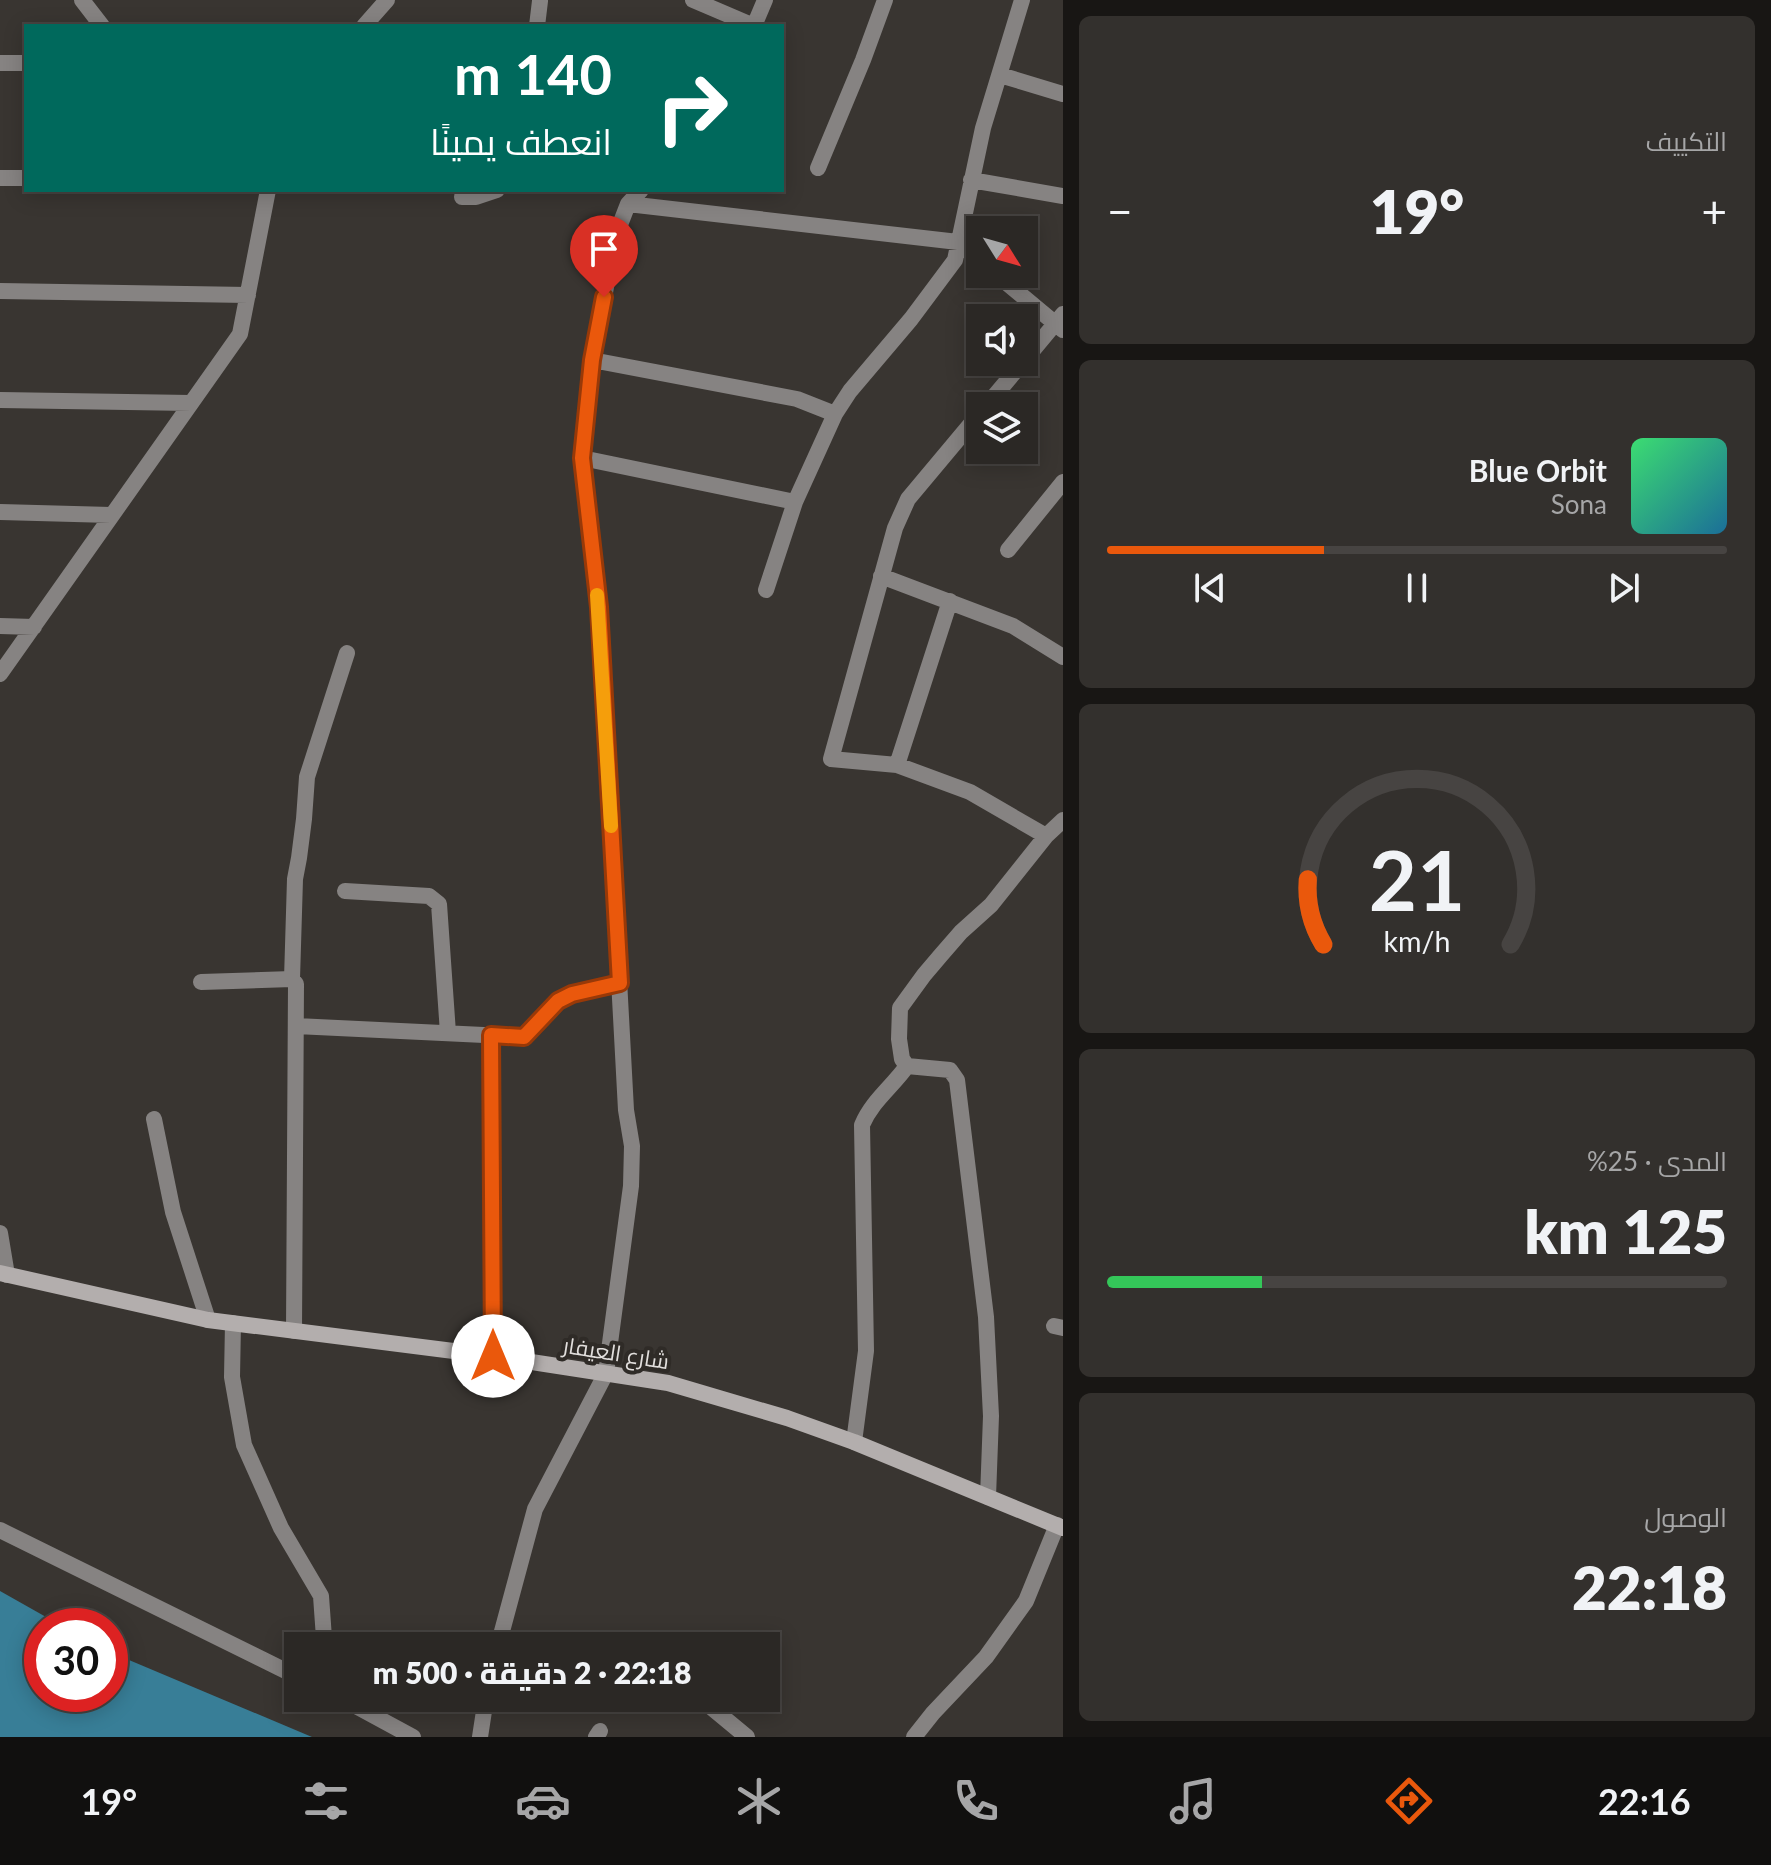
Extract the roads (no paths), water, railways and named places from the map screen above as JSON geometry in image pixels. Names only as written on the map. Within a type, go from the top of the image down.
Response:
[{"type":"main road","name":"شارع العيفار","points":[[4,1274],[208,1320],[493,1356],[668,1383],[787,1418],[854,1442],[1060,1526]]},
{"type":"street","points":[[82,0],[100,24]]},
{"type":"street","points":[[366,24],[387,0]]},
{"type":"street","points":[[693,0],[749,24]]},
{"type":"street","points":[[755,24],[765,0]]},
{"type":"street","points":[[818,168],[885,0]]},
{"type":"street","points":[[766,590],[795,502],[835,414],[955,260],[983,128],[1022,0]]},
{"type":"street","points":[[537,24],[540,1]]},
{"type":"street","points":[[0,63],[24,63]]},
{"type":"street","points":[[1000,75],[1063,94]]},
{"type":"street","points":[[0,178],[24,178]]},
{"type":"street","points":[[971,180],[1063,196]]},
{"type":"street","points":[[0,674],[240,334],[268,192]]},
{"type":"street","points":[[462,197],[491,192]]},
{"type":"street","points":[[502,1632],[535,1509],[606,1373],[631,1186],[632,1146],[626,1110],[599,607],[582,458],[592,360],[616,235],[628,204],[639,192]]},
{"type":"street","points":[[628,204],[958,242],[966,249]]},
{"type":"street","points":[[1014,288],[1060,323],[1038,347]]},
{"type":"street","points":[[0,291],[248,295]]},
{"type":"street","points":[[592,360],[797,399],[835,414]]},
{"type":"street","points":[[998,392],[1012,376]]},
{"type":"street","points":[[0,400],[191,403]]},
{"type":"street","points":[[966,430],[908,499],[895,528],[831,759],[897,765],[970,792],[1046,836]]},
{"type":"street","points":[[582,458],[795,502]]},
{"type":"street","points":[[1008,550],[1063,482]]},
{"type":"street","points":[[0,512],[111,515]]},
{"type":"street","points":[[881,576],[1013,626],[1063,657]]},
{"type":"street","points":[[897,765],[950,601]]},
{"type":"street","points":[[0,626],[34,627]]},
{"type":"street","points":[[294,1331],[296,984],[292,979],[295,879],[307,777],[347,653]]},
{"type":"street","points":[[988,1497],[991,1416],[986,1317],[957,1080],[950,1070],[907,1066],[902,1059],[899,1039],[900,1008],[932,965],[961,932],[991,905],[1046,836],[1063,820]]},
{"type":"street","points":[[345,891],[429,896],[439,904],[448,1033]]},
{"type":"street","points":[[201,982],[292,979]]},
{"type":"street","points":[[296,1026],[524,1037],[558,1001],[572,994],[620,983]]},
{"type":"street","points":[[491,1035],[493,1356]]},
{"type":"street","points":[[854,1442],[866,1351],[862,1125],[874,1103],[896,1082],[907,1066]]},
{"type":"street","points":[[154,1119],[173,1212],[208,1320]]},
{"type":"street","points":[[0,1233],[4,1274]]},
{"type":"street","points":[[233,1323],[232,1377],[244,1445],[281,1528],[321,1596],[324,1632]]},
{"type":"street","points":[[914,1737],[986,1657],[1026,1601],[1060,1526]]},
{"type":"street","points":[[0,1530],[284,1670]]},
{"type":"street","points":[[367,1712],[413,1737]]},
{"type":"street","points":[[480,1737],[484,1712]]},
{"type":"street","points":[[717,1712],[747,1737]]},
{"type":"water","points":[[0,1591],[30,1608],[24,1608],[24,1712],[128,1712],[128,1660],[312,1737],[0,1737]]}]
